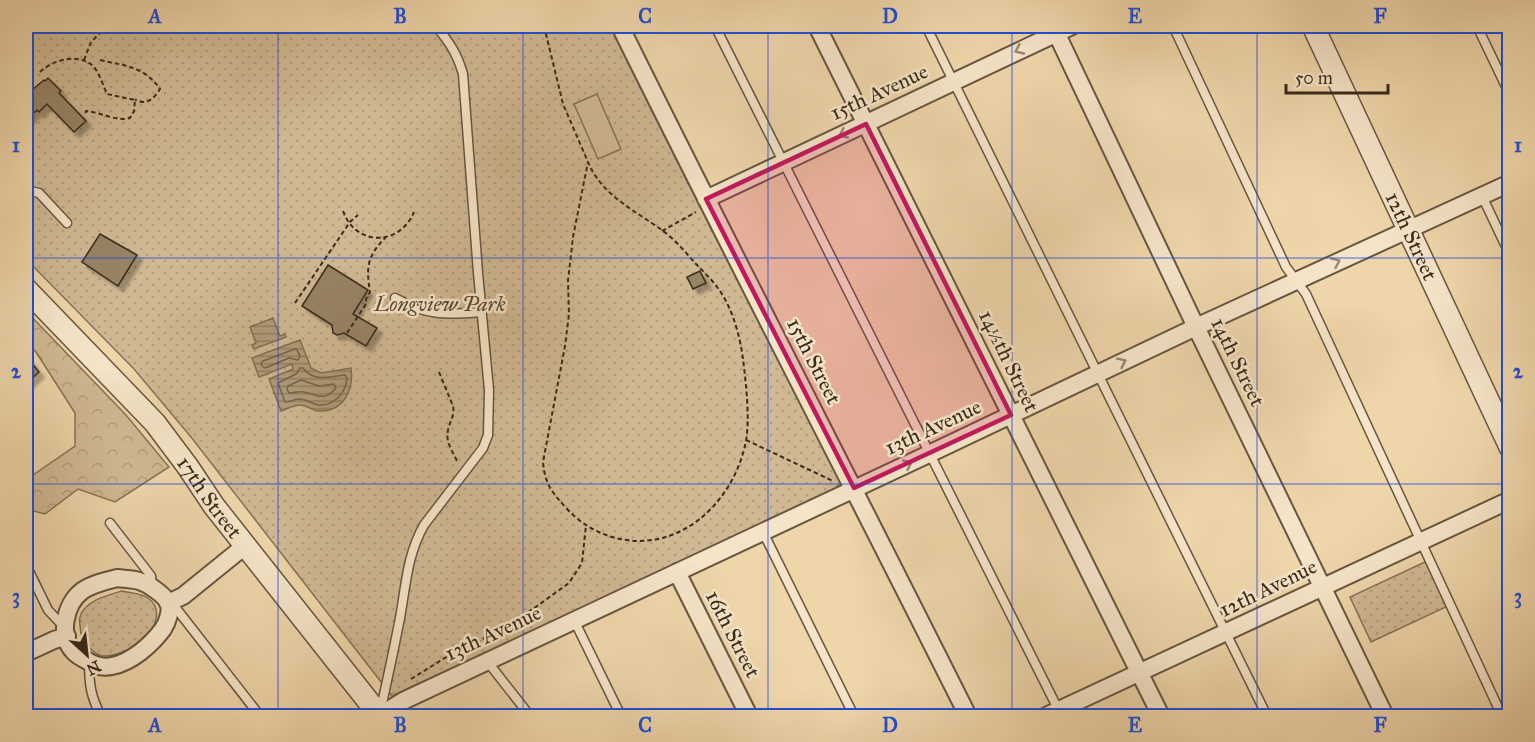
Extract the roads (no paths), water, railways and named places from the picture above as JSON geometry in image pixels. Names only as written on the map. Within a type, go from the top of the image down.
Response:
[{"type":"street","name":"15th Street","points":[[620,26],[847,486],[968,717]]},
{"type":"street","name":"14½th Street","points":[[817,26],[1161,717]]},
{"type":"street","name":"12th Street","points":[[1313,26],[1509,447]]},
{"type":"street","name":"15th Avenue","points":[[707,202],[783,162],[866,124],[1061,28]]},
{"type":"street","name":"14th Street","points":[[1061,28],[1196,327],[1385,717]]},
{"type":"street","name":"13th Avenue","points":[[379,716],[403,700],[763,532],[847,486],[930,453],[1011,416],[1296,280],[1509,183]]},
{"type":"street","name":"17th Street","points":[[26,289],[155,423],[214,506],[379,716]]},
{"type":"street","name":"12th Avenue","points":[[1055,714],[1139,672],[1509,500]]},
{"type":"street","points":[[170,602],[183,596],[246,545]]},
{"type":"street","name":"16th Street","points":[[677,572],[749,717]]},
{"type":"street","points":[[117,578],[139,581],[152,586],[170,602],[165,625],[154,640],[136,656],[112,666],[96,666],[89,663],[74,652],[68,643],[65,615],[81,592],[93,585],[117,578]]},
{"type":"street","points":[[26,653],[66,632]]},
{"type":"lane","points":[[379,716],[409,562],[417,538],[424,525],[483,448],[488,435],[489,390],[463,74],[458,56],[436,26]]},
{"type":"lane","points":[[715,26],[930,453],[1055,714]]},
{"type":"lane","points":[[926,26],[1267,717]]},
{"type":"lane","points":[[1173,26],[1286,267],[1306,294],[1502,717]]},
{"type":"lane","points":[[1477,26],[1509,95]]},
{"type":"lane","points":[[26,190],[39,193],[67,223]]},
{"type":"lane","points":[[1482,196],[1509,255]]},
{"type":"lane","points":[[395,298],[421,310],[437,314],[482,312]]},
{"type":"lane","points":[[110,523],[151,576],[152,586]]},
{"type":"lane","points":[[763,532],[854,717]]},
{"type":"lane","points":[[26,565],[48,610],[66,632]]},
{"type":"lane","points":[[170,602],[260,717]]},
{"type":"lane","points":[[574,620],[621,717]]},
{"type":"lane","points":[[488,661],[530,717]]},
{"type":"lane","points":[[89,663],[89,685],[101,717]]},
{"type":"water","points":[[273,318],[280,336],[285,334],[286,337],[254,349],[252,345],[256,343],[250,327]]},
{"type":"water","points":[[300,340],[311,368],[321,373],[351,368],[349,392],[341,404],[335,408],[318,411],[300,405],[281,411],[269,379],[293,369],[292,364],[259,377],[252,358]]},
{"type":"park label","name":"Longview Park","points":[[440,304]]}]
